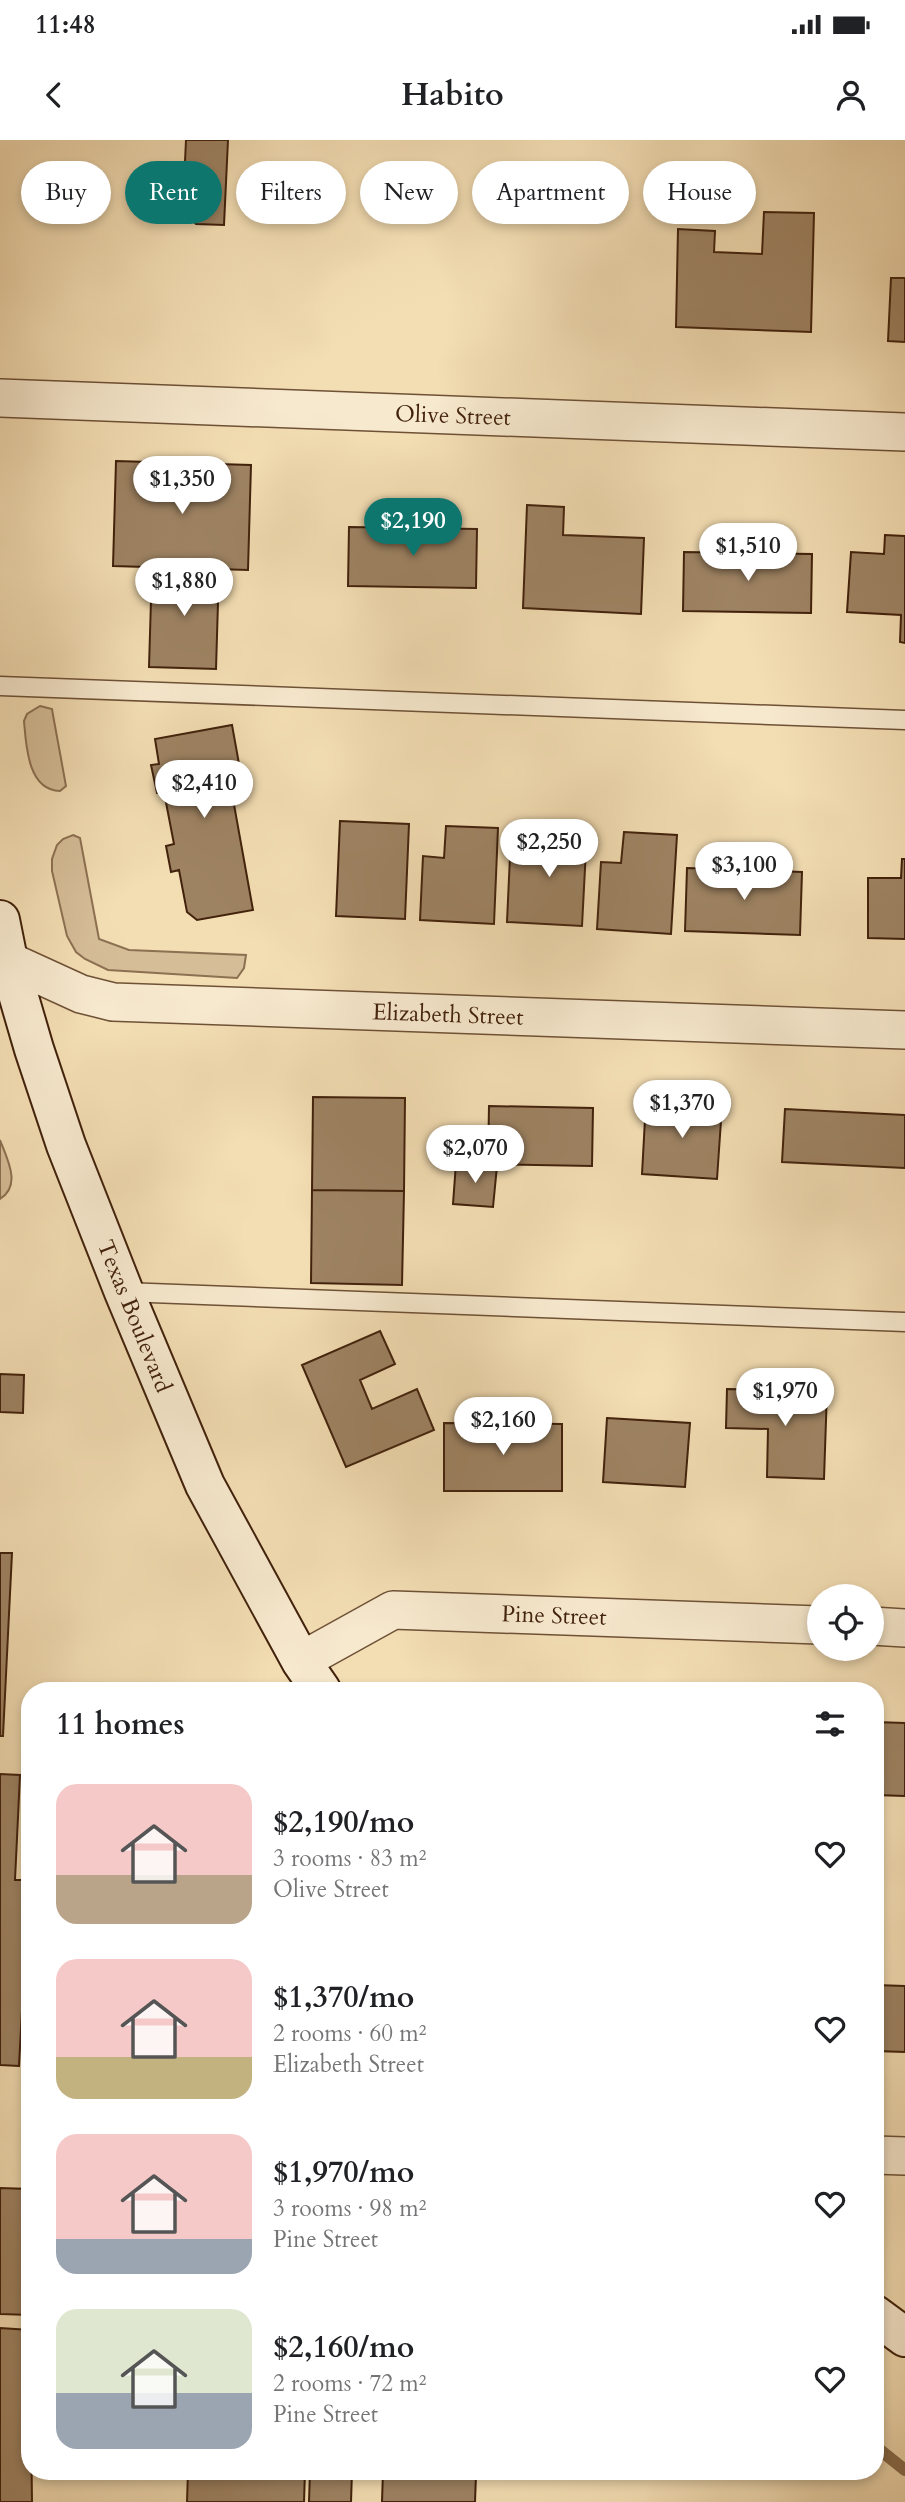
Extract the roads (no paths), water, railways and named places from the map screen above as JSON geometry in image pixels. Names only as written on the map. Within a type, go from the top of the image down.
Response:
[{"type":"main road","name":"Texas Boulevard","points":[[0,920],[4,958],[34,1049],[66,1145],[124,1292],[205,1485],[311,1676]]},
{"type":"main road","points":[[884,2322],[905,2337]]},
{"type":"street","name":"Olive Street","points":[[0,398],[905,432]]},
{"type":"street","name":"Elizabeth Street","points":[[4,958],[81,994],[113,1002],[905,1030]]},
{"type":"street","name":"Pine Street","points":[[311,1676],[393,1610],[807,1625]]},
{"type":"street","points":[[884,1627],[905,1628]]},
{"type":"street","points":[[884,2155],[905,2156]]},
{"type":"lane","points":[[0,686],[905,720]]},
{"type":"lane","points":[[124,1292],[905,1322]]},
{"type":"waterway","points":[[884,2453],[905,2470]]}]
